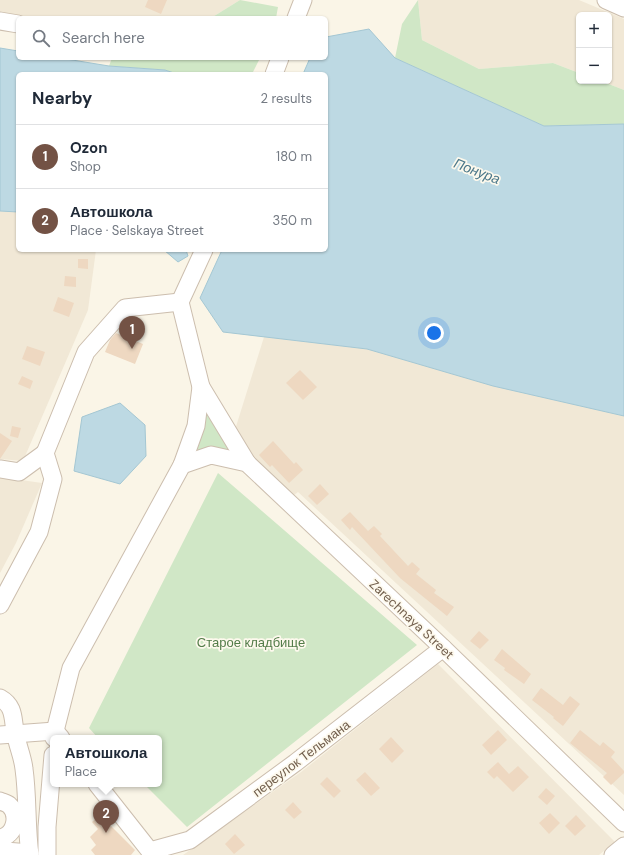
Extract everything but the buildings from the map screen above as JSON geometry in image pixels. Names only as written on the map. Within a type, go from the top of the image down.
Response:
[{"type":"street","points":[[297,16],[303,0]]},
{"type":"street","points":[[0,21],[16,24]]},
{"type":"street","points":[[275,72],[279,60]]},
{"type":"street","points":[[203,252],[180,302],[201,387],[246,463]]},
{"type":"street","points":[[0,469],[19,472],[45,453],[86,352],[124,308],[180,302]]},
{"type":"street","points":[[57,735],[71,668],[182,465],[196,426],[201,387]]},
{"type":"street","points":[[0,605],[39,532],[52,479],[45,453]]},
{"type":"street","points":[[182,465],[211,455],[246,463]]},
{"type":"street","name":"Zarechnaya Street","points":[[246,463],[443,648],[624,823]]},
{"type":"street","name":"переулок Тельмана","points":[[152,853],[190,840],[295,763],[443,648]]},
{"type":"street","points":[[0,698],[11,708],[8,735],[24,767],[18,813],[11,832],[3,837],[3,848],[30,854],[27,835],[18,813],[1,794]]},
{"type":"street","points":[[8,735],[50,736]]},
{"type":"street","points":[[47,855],[47,827],[50,787]]},
{"type":"street","points":[[99,787],[152,853]]},
{"type":"street","points":[[613,855],[624,846]]},
{"type":"shaded area","points":[[0,0],[240,0],[214,16],[16,16],[16,18],[0,14]]},
{"type":"shaded area","points":[[418,0],[579,0],[607,12],[576,12],[576,72],[553,63],[479,69],[422,40]]},
{"type":"shaded area","points":[[612,14],[624,19],[624,90],[609,84],[612,84]]},
{"type":"shaded area","points":[[0,211],[16,212],[16,252],[96,252],[88,310],[23,461],[0,459]]},
{"type":"shaded area","points":[[264,337],[367,349],[493,386],[624,416],[624,795],[298,492],[293,496],[255,460],[234,433]]},
{"type":"shaded area","points":[[0,477],[42,483],[16,543],[0,573]]},
{"type":"shaded area","points":[[438,664],[615,842],[599,855],[183,855],[301,772]]},
{"type":"green space","points":[[240,0],[278,7],[276,16],[214,16]]},
{"type":"green space","points":[[418,0],[422,40],[479,69],[553,63],[576,72],[576,84],[609,84],[624,90],[624,124],[544,126],[395,58],[402,24]]},
{"type":"green space","points":[[111,60],[259,60],[253,72],[171,72],[165,70],[109,66]]},
{"type":"green space","points":[[201,387],[247,463],[211,455],[182,465]]},
{"type":"green space","name":"Старое кладбище","points":[[218,473],[417,645],[187,827],[147,787],[162,787],[162,735],[95,735],[89,728]]},
{"type":"water","name":"Понура","points":[[369,29],[395,58],[544,126],[624,124],[624,416],[493,386],[367,349],[223,332],[200,298],[221,252],[328,252],[328,72],[304,72],[309,60],[328,60],[328,37]]},
{"type":"water","points":[[0,48],[16,51],[16,60],[72,60],[109,66],[165,70],[171,72],[16,72],[16,212],[0,211]]},
{"type":"water","points":[[166,252],[187,252],[188,256],[178,262]]},
{"type":"water","points":[[120,403],[145,425],[146,456],[120,484],[74,471],[82,417]]},
{"type":"place","name":"Ozon","points":[[132,349]]},
{"type":"place","name":"Автошкола","points":[[106,833]]}]
